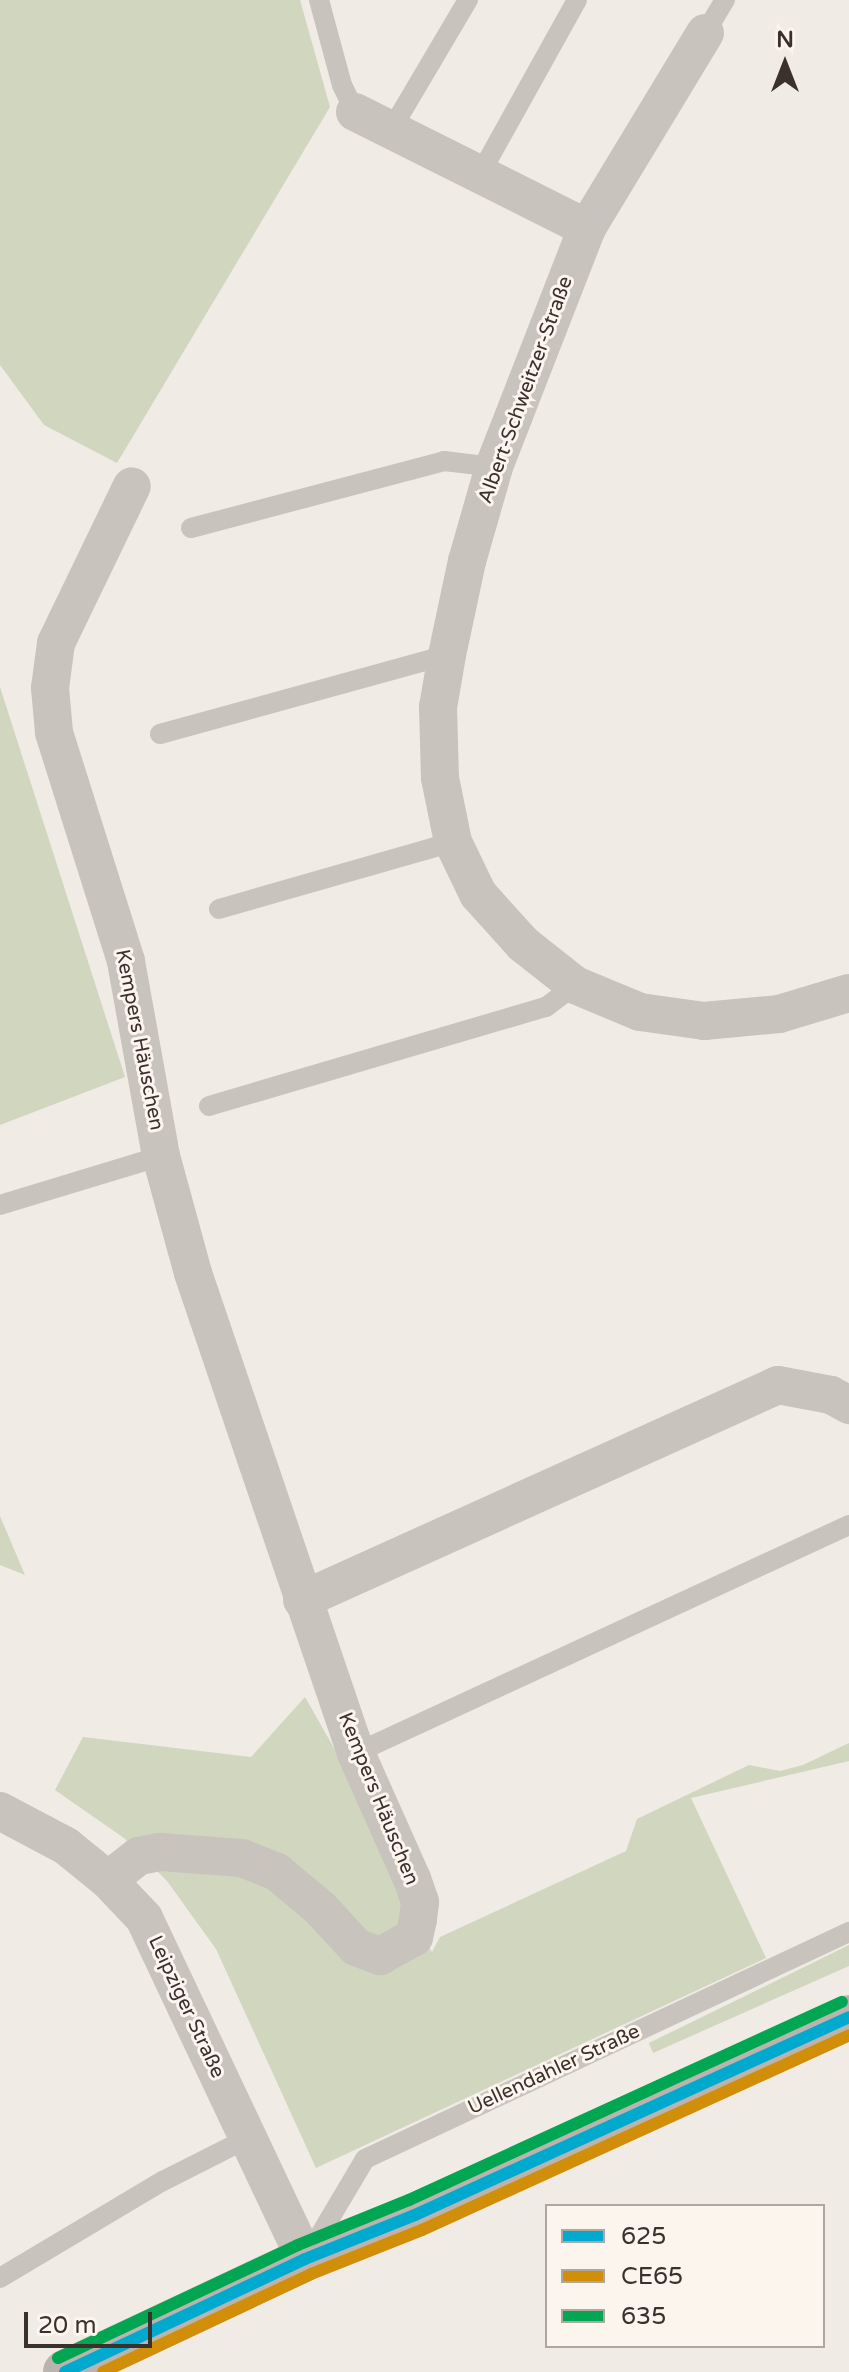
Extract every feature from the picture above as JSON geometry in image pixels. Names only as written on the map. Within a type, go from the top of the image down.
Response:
[{"type":"main road","points":[[65,2372],[305,2259],[415,2215],[849,2017]]},
{"type":"street","name":"Albert-Schweitzer-Straße","points":[[705,33],[587,228],[494,467],[467,561],[447,655],[438,707],[440,778],[453,842],[478,894],[523,944],[575,985],[640,1012],[704,1021],[779,1014],[849,993]]},
{"type":"street","points":[[355,112],[587,228]]},
{"type":"street","name":"Kempers Häuschen","points":[[108,1880],[139,1856],[160,1852],[242,1858],[277,1872],[320,1908],[356,1947],[380,1956],[414,1937],[420,1902],[356,1753],[193,1273],[161,1156],[126,961],[54,732],[50,688],[56,643],[132,486]]},
{"type":"street","points":[[302,1600],[778,1385],[831,1395],[849,1405]]},
{"type":"street","name":"Leipziger Straße","points":[[0,1811],[66,1846],[108,1880],[144,1918],[305,2259]]},
{"type":"lane","points":[[319,0],[342,85],[355,112]]},
{"type":"lane","points":[[391,130],[468,0]]},
{"type":"lane","points":[[479,176],[577,0]]},
{"type":"lane","points":[[705,33],[725,0]]},
{"type":"lane","points":[[191,528],[444,461],[494,467]]},
{"type":"lane","points":[[160,734],[447,655]]},
{"type":"lane","points":[[219,909],[453,842]]},
{"type":"lane","points":[[209,1106],[546,1007],[575,985]]},
{"type":"lane","points":[[0,1205],[161,1156]]},
{"type":"lane","points":[[356,1753],[849,1525]]},
{"type":"lane","name":"Uellendahler Straße","points":[[305,2259],[365,2159],[849,1932]]},
{"type":"lane","points":[[0,2278],[196,2163],[248,2138]]},
{"type":"green space","points":[[0,0],[300,0],[330,107],[117,463],[44,425],[0,365]]},
{"type":"green space","points":[[0,687],[125,1077],[0,1125]]},
{"type":"green space","points":[[0,1516],[25,1575],[0,1565]]},
{"type":"green space","points":[[305,1697],[338,1755],[401,1900],[432,1952],[440,1937],[626,1851],[637,1819],[749,1765],[780,1771],[803,1765],[849,1743],[849,1761],[691,1798],[766,1958],[316,2168],[216,1949],[167,1881],[124,1838],[55,1790],[83,1737],[251,1757]]},
{"type":"green space","points":[[849,1945],[849,1966],[653,2053],[649,2043]]},
{"type":"transit line","name":"635","points":[[58,2358],[298,2245],[409,2200],[842,2002]]},
{"type":"transit line","name":"625","points":[[65,2372],[305,2259],[415,2215],[849,2017]]},
{"type":"transit line","name":"CE65","points":[[103,2372],[311,2274],[422,2230],[849,2035]]}]
